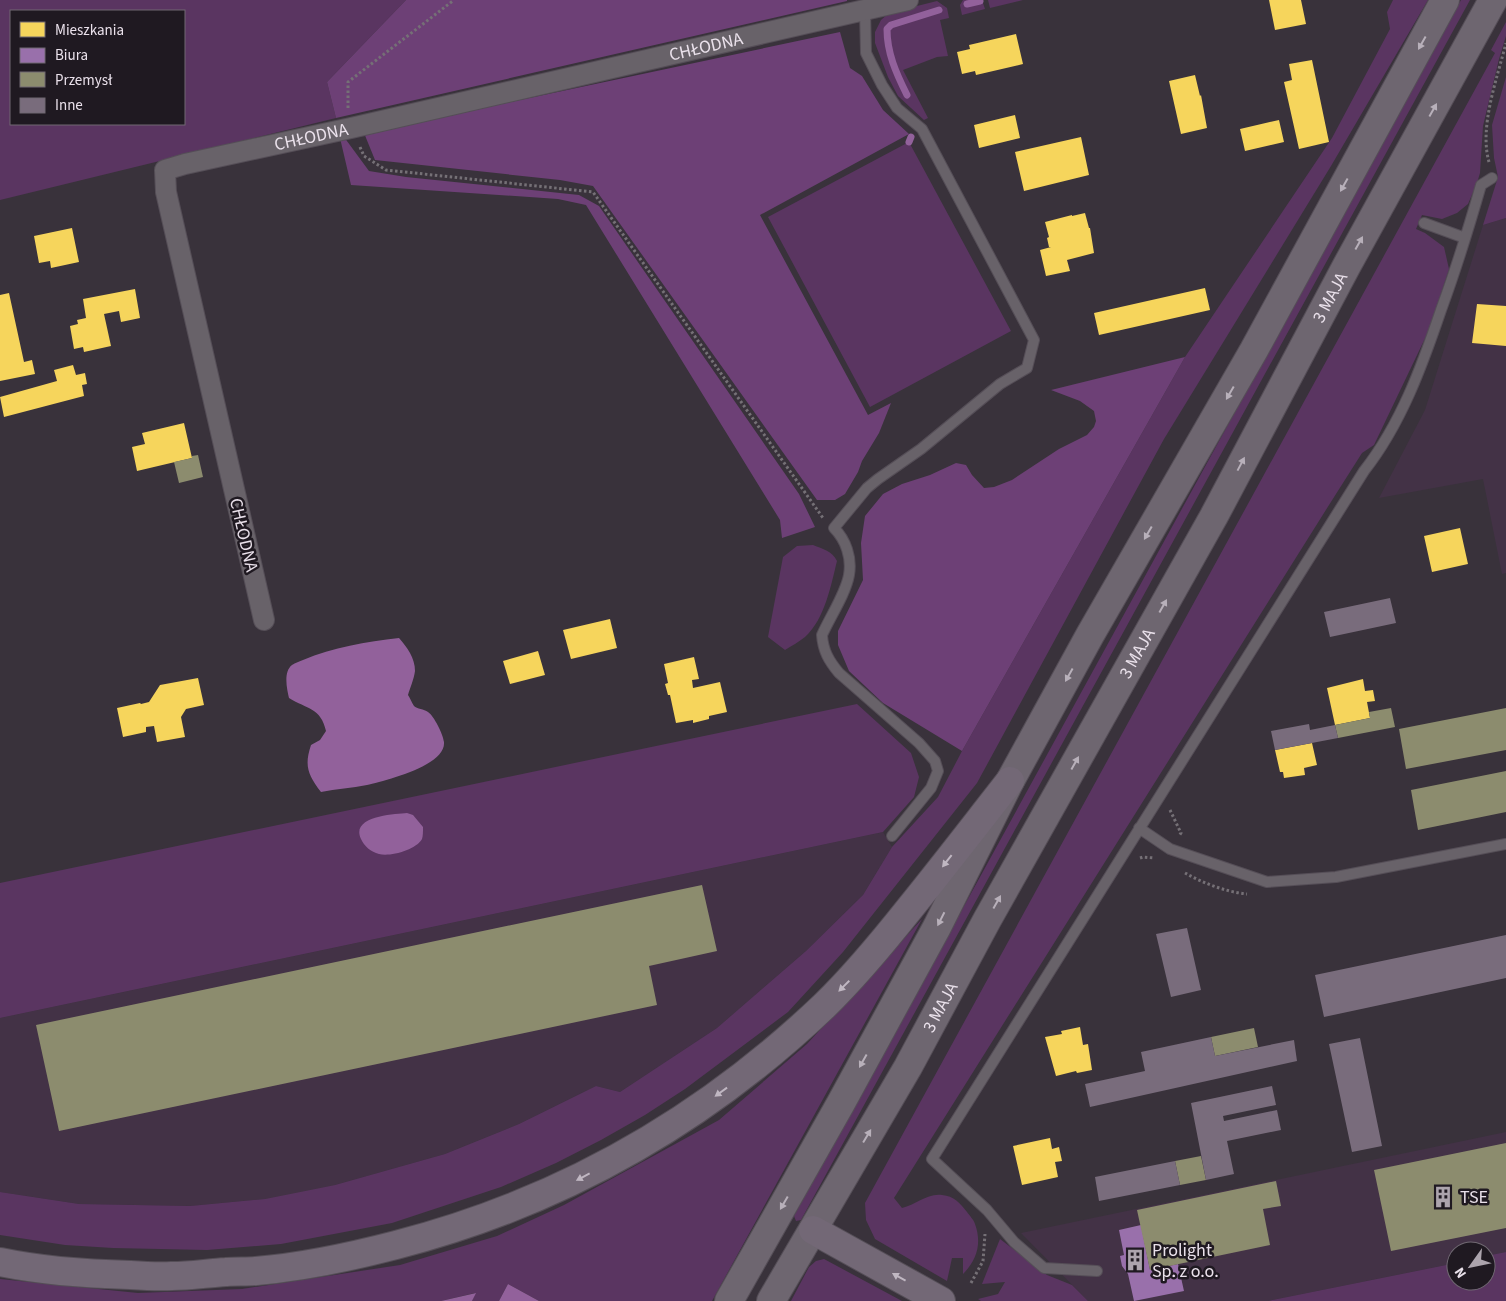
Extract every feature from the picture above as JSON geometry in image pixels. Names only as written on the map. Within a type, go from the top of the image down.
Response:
[{"type":"highway","points":[[0,1262],[47,1270],[92,1274],[172,1276],[257,1271],[312,1264],[350,1257],[439,1234],[526,1203],[571,1183],[656,1136],[691,1114],[766,1057],[823,1007],[876,951],[1010,781]]},
{"type":"highway","points":[[813,1230],[941,1301]]},
{"type":"main road","points":[[729,1301],[841,1103],[932,935],[1010,781],[1090,635],[1254,350],[1445,0]]},
{"type":"main road","name":"3 MAJA","points":[[771,1301],[908,1067],[987,920],[1214,516],[1346,267],[1493,0]]},
{"type":"main road","points":[[753,1256],[788,1244],[813,1230]]},
{"type":"street","name":"CHŁODNA","points":[[264,620],[166,192],[165,170],[908,0]]},
{"type":"lane","points":[[865,11],[866,53],[882,85],[897,108],[922,128],[1034,340],[1027,368],[1000,384],[920,449],[867,488],[834,528],[841,535],[845,544],[849,559],[849,575],[822,635],[823,645],[829,661],[839,673],[919,743],[935,762],[938,772],[931,788],[892,836]]},
{"type":"lane","points":[[1097,1271],[1044,1268],[1014,1242],[987,1210],[932,1159],[1364,472],[1380,451],[1410,395],[1429,347],[1481,185],[1492,178]]},
{"type":"lane","points":[[1424,223],[1465,238]]},
{"type":"lane","points":[[1139,828],[1170,849],[1266,882],[1336,877],[1506,844]]},
{"type":"path","points":[[454,0],[348,82],[348,117],[364,156],[386,170],[593,192],[824,520],[834,528]]},
{"type":"path","points":[[1492,178],[1486,152],[1488,119],[1506,43]]},
{"type":"path","points":[[1170,805],[1170,810],[1181,833],[1162,859],[1194,878],[1235,893],[1255,895]]},
{"type":"path","points":[[972,1283],[982,1261],[987,1210]]},
{"type":"shaded area","points":[[0,0],[406,0],[327,82],[336,118],[0,200]]},
{"type":"shaded area","points":[[406,0],[847,1],[336,118],[327,82]]},
{"type":"shaded area","points":[[963,0],[982,0],[985,9],[962,15],[960,5]]},
{"type":"shaded area","points":[[988,0],[1023,0],[990,8]]},
{"type":"shaded area","points":[[1393,0],[1428,0],[1331,166],[1164,439],[977,783],[843,952],[788,1012],[685,1089],[601,1140],[556,1163],[501,1187],[392,1223],[281,1244],[207,1250],[65,1245],[0,1235],[0,1192],[79,1204],[190,1206],[265,1199],[335,1185],[445,1154],[519,1124],[596,1086],[620,1092],[717,1028],[806,951],[863,895],[892,847],[938,797],[962,751],[1185,357],[1332,138],[1390,29],[1387,12]]},
{"type":"shaded area","points":[[1461,0],[1470,0],[801,1220],[796,1221],[794,1216]]},
{"type":"shaded area","points":[[937,1],[947,8],[949,18],[940,20],[948,56],[937,57],[903,70],[928,118],[924,120],[898,96],[888,77],[875,43],[875,32],[881,20],[889,13]]},
{"type":"shaded area","points":[[1506,22],[1506,36],[1483,126],[1480,173],[1468,204],[1457,213],[1442,219],[1422,215],[1416,229],[1425,233],[1444,247],[1449,269],[1429,330],[1374,445],[1362,453],[894,1198],[902,1208],[931,1196],[937,1195],[953,1198],[974,1221],[978,1238],[975,1257],[963,1274],[963,1258],[952,1258],[947,1281],[875,1239],[866,1220],[865,1203],[1495,53],[1491,50]]},
{"type":"shaded area","points":[[840,32],[850,68],[862,76],[883,110],[909,134],[760,215],[868,415],[891,403],[879,433],[862,461],[858,472],[845,494],[835,500],[817,500],[593,186],[560,180],[375,160],[364,133]]},
{"type":"shaded area","points":[[1506,77],[1506,218],[1483,225],[1498,177],[1494,158],[1492,125]]},
{"type":"shaded area","points":[[344,137],[369,171],[406,177],[579,195],[599,206],[799,494],[815,527],[782,538],[780,520],[586,205],[558,199],[351,185],[340,138]]},
{"type":"shaded area","points":[[909,142],[1011,331],[870,407],[768,217]]},
{"type":"shaded area","points":[[1506,218],[1506,573],[1502,574],[1483,479],[1379,498],[1425,410],[1483,225]]},
{"type":"shaded area","points":[[1185,357],[962,751],[883,703],[849,671],[838,645],[838,631],[863,580],[861,543],[865,516],[883,494],[902,484],[930,475],[956,463],[966,465],[984,488],[994,487],[1012,480],[1059,449],[1087,435],[1094,427],[1096,421],[1094,411],[1080,401],[1051,390]]},
{"type":"shaded area","points":[[813,545],[830,553],[837,561],[832,580],[818,621],[812,630],[803,639],[785,650],[768,637],[783,557],[797,546]]},
{"type":"shaded area","points":[[399,638],[410,653],[415,666],[408,695],[414,706],[428,712],[435,721],[444,742],[442,751],[425,765],[399,776],[367,785],[321,792],[308,770],[308,759],[311,745],[320,740],[326,731],[324,723],[317,713],[289,698],[286,681],[289,668],[299,661],[338,648]]},
{"type":"shaded area","points":[[857,704],[911,753],[919,777],[914,797],[883,832],[0,1018],[0,883]]},
{"type":"shaded area","points":[[407,813],[413,815],[423,827],[422,839],[419,843],[402,852],[384,855],[373,852],[364,844],[359,831],[362,825],[375,818]]},
{"type":"shaded area","points":[[883,832],[892,847],[863,895],[806,951],[717,1028],[620,1092],[596,1086],[519,1124],[445,1154],[335,1185],[265,1199],[190,1206],[79,1204],[0,1192],[0,1018]]},
{"type":"shaded area","points":[[922,919],[712,1301],[539,1301],[508,1284],[499,1301],[472,1301],[475,1293],[441,1301],[0,1301],[0,1279],[138,1293],[242,1289],[400,1265],[497,1236],[564,1205],[719,1120],[807,1044]]},
{"type":"shaded area","points":[[1506,1132],[1506,1252],[1496,1254],[1496,1241],[1446,1241],[1446,1265],[1268,1301],[1088,1301],[1021,1233]]},
{"type":"shaded area","points":[[1000,1239],[1047,1275],[1072,1285],[1088,1301],[981,1301],[978,1299],[998,1294],[1005,1282],[982,1284]]},
{"type":"shaded area","points":[[1506,1252],[1506,1301],[1268,1301],[1446,1265],[1446,1291],[1496,1291],[1496,1254]]},
{"type":"shaded area","points":[[824,1259],[902,1301],[791,1301],[809,1267],[816,1261]]},
{"type":"shaded area","points":[[508,1284],[539,1301],[499,1301]]},
{"type":"shaded area","points":[[476,1293],[472,1301],[441,1301]]},
{"type":"building: Mieszkania","points":[[1269,0],[1301,0],[1306,24],[1275,30]]},
{"type":"building: Mieszkania","points":[[1016,34],[1023,64],[976,75],[975,71],[962,74],[957,52],[970,49],[969,45]]},
{"type":"building: Mieszkania","points":[[1312,60],[1329,142],[1299,149],[1284,82],[1292,80],[1289,64]]},
{"type":"building: Mieszkania","points":[[1195,75],[1207,128],[1181,134],[1169,81]]},
{"type":"building: Mieszkania","points":[[1015,115],[1020,138],[979,148],[974,125]]},
{"type":"building: Mieszkania","points":[[1279,120],[1284,142],[1245,151],[1240,129]]},
{"type":"building: Mieszkania","points":[[1081,137],[1089,175],[1024,191],[1015,152]]},
{"type":"building: Mieszkania","points":[[1085,213],[1090,228],[1094,253],[1067,260],[1070,271],[1046,276],[1040,250],[1051,247],[1049,247],[1047,238],[1049,237],[1045,222]]},
{"type":"building: Mieszkania","points":[[72,228],[79,262],[51,268],[50,261],[39,263],[34,236]]},
{"type":"building: Mieszkania","points":[[1205,288],[1210,310],[1099,335],[1094,313]]},
{"type":"building: Mieszkania","points":[[135,289],[140,318],[121,322],[119,311],[104,314],[111,346],[84,352],[83,347],[74,349],[70,326],[78,324],[77,320],[86,318],[83,299]]},
{"type":"building: Mieszkania","points":[[9,293],[24,362],[32,360],[35,374],[0,381],[0,295]]},
{"type":"building: Mieszkania","points":[[1477,304],[1506,306],[1506,346],[1472,343]]},
{"type":"building: Mieszkania","points":[[73,365],[76,375],[85,373],[87,384],[82,385],[84,396],[4,417],[0,397],[57,381],[54,370]]},
{"type":"building: Mieszkania","points":[[184,423],[192,458],[137,471],[132,447],[145,444],[142,433]]},
{"type":"building: Mieszkania","points":[[1460,528],[1468,564],[1432,572],[1424,536]]},
{"type":"building: Mieszkania","points":[[610,619],[617,648],[571,659],[563,630]]},
{"type":"building: Mieszkania","points":[[538,651],[545,675],[510,684],[503,661]]},
{"type":"building: Mieszkania","points":[[694,657],[699,679],[692,680],[693,688],[720,682],[727,712],[709,716],[709,719],[693,723],[693,720],[676,723],[670,695],[668,695],[665,684],[668,683],[664,664]]},
{"type":"building: Mieszkania","points":[[198,678],[204,705],[186,709],[181,717],[185,737],[157,742],[154,726],[146,727],[146,732],[123,737],[117,708],[149,702],[160,685]]},
{"type":"building: Mieszkania","points":[[1363,679],[1365,691],[1373,690],[1375,701],[1367,702],[1370,718],[1335,725],[1327,688]]},
{"type":"building: Mieszkania","points":[[1312,743],[1317,765],[1304,768],[1305,775],[1284,778],[1283,772],[1280,772],[1275,750]]},
{"type":"building: Mieszkania","points":[[1080,1027],[1083,1045],[1088,1044],[1092,1070],[1077,1073],[1076,1071],[1056,1076],[1045,1037],[1062,1034],[1061,1031]]},
{"type":"building: Mieszkania","points":[[1050,1138],[1052,1149],[1059,1147],[1062,1161],[1055,1162],[1058,1177],[1022,1185],[1013,1146]]},
{"type":"building: Biura","name":"Prolight Sp. z o.o.","points":[[1141,1225],[1150,1270],[1178,1264],[1184,1291],[1134,1301],[1128,1274],[1122,1266],[1120,1256],[1124,1255],[1119,1230]]},
{"type":"building: Przemysł","points":[[198,455],[203,477],[179,483],[174,462]]},
{"type":"building: Przemysł","points":[[1391,708],[1395,727],[1338,738],[1335,725],[1370,718],[1369,712]]},
{"type":"building: Przemysł","points":[[1506,708],[1506,750],[1406,769],[1399,729]]},
{"type":"building: Przemysł","points":[[1506,771],[1506,812],[1418,830],[1411,790]]},
{"type":"building: Przemysł","points":[[702,885],[717,951],[649,966],[657,1005],[59,1131],[36,1025]]},
{"type":"building: Przemysł","points":[[1254,1028],[1258,1047],[1215,1056],[1211,1037]]},
{"type":"building: Przemysł","name":"TSE","points":[[1506,1143],[1506,1228],[1391,1251],[1374,1170]]},
{"type":"building: Przemysł","points":[[1201,1156],[1206,1180],[1180,1185],[1175,1161]]},
{"type":"building: Przemysł","points":[[1276,1181],[1281,1206],[1263,1209],[1270,1245],[1150,1270],[1137,1210]]},
{"type":"building: Inne","points":[[1390,598],[1396,623],[1330,637],[1324,612]]},
{"type":"building: Inne","points":[[1309,724],[1310,730],[1335,725],[1338,738],[1275,750],[1271,731]]},
{"type":"building: Inne","points":[[1187,928],[1201,990],[1171,997],[1156,934]]},
{"type":"building: Inne","points":[[1506,935],[1506,978],[1324,1017],[1315,975]]},
{"type":"building: Inne","points":[[1211,1037],[1215,1056],[1294,1040],[1297,1061],[1090,1107],[1085,1084],[1145,1071],[1141,1052]]},
{"type":"building: Inne","points":[[1360,1038],[1382,1146],[1352,1152],[1329,1044]]},
{"type":"building: Inne","points":[[1272,1086],[1276,1105],[1223,1116],[1224,1121],[1277,1110],[1281,1130],[1227,1141],[1234,1174],[1206,1180],[1191,1103]]},
{"type":"building: Inne","points":[[1175,1161],[1180,1185],[1099,1201],[1095,1177]]},
{"type":"waterway","points":[[967,4],[980,1]]},
{"type":"waterway","points":[[907,95],[893,63],[887,38],[887,29],[891,25],[939,10]]},
{"type":"waterway","points":[[909,142],[911,137]]},
{"type":"place","name":"TSE","points":[[1443,1197]]},
{"type":"place","name":"Prolight Sp. z o.o.","points":[[1135,1260]]}]
